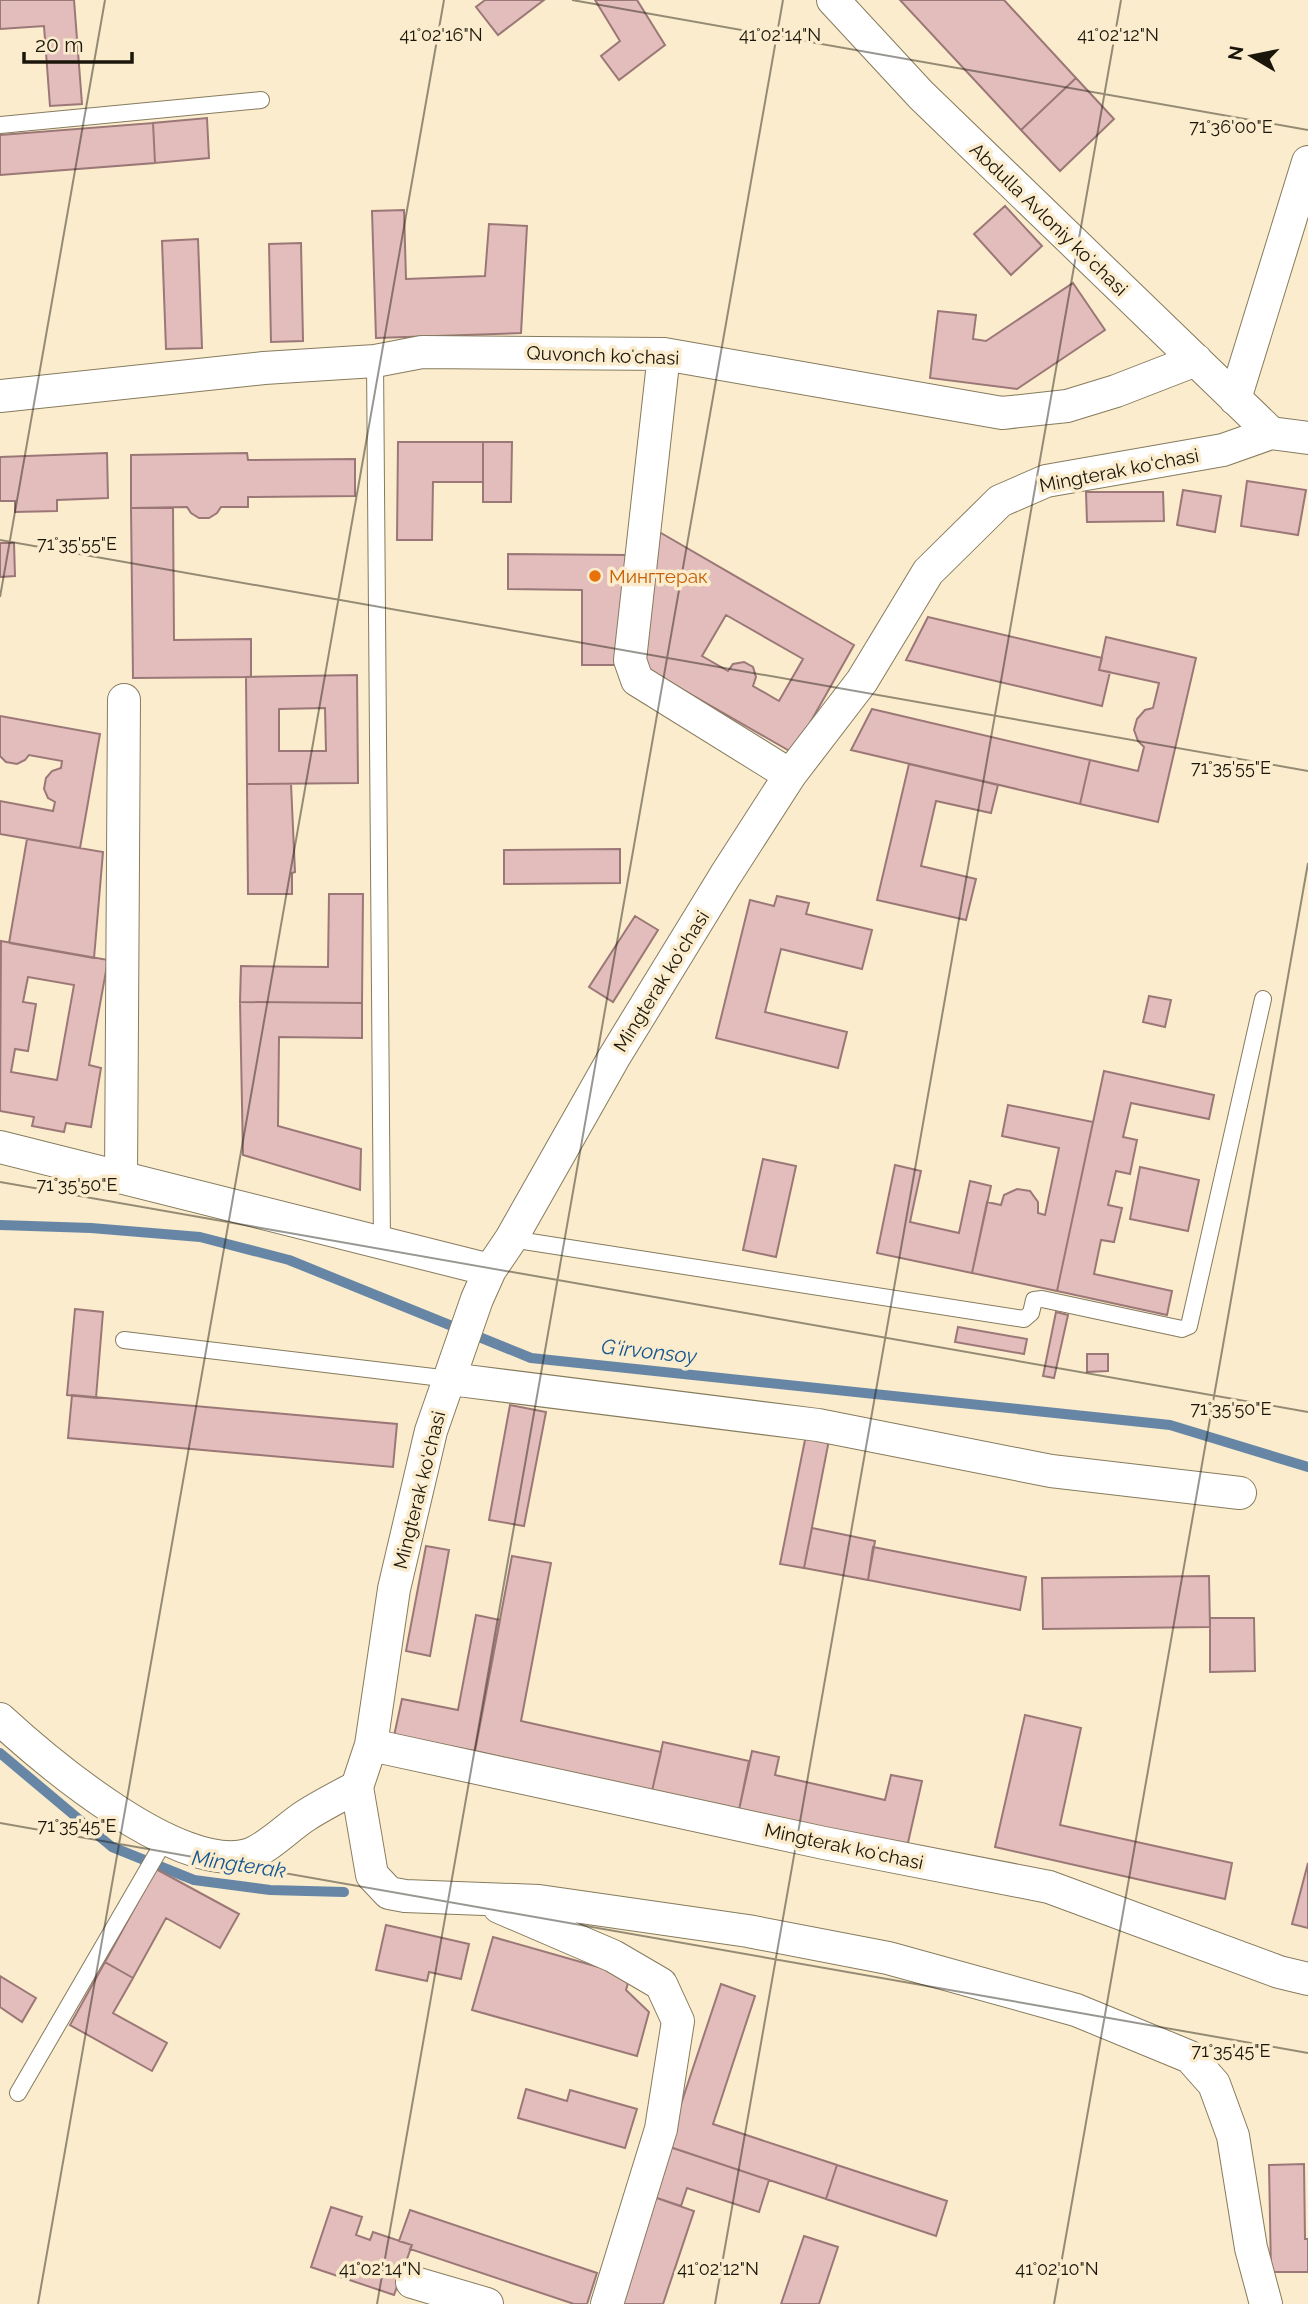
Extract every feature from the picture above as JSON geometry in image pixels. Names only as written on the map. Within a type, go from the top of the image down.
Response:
[{"type":"street","name":"Abdulla Avloniy koʻchasi","points":[[833,0],[921,95],[1270,433]]},
{"type":"street","points":[[1235,399],[1308,162]]},
{"type":"street","name":"Quvonch koʻchasi","points":[[0,396],[264,368],[375,361],[422,352],[664,354],[1002,413],[1067,406],[1116,391],[1196,360]]},
{"type":"street","points":[[664,354],[630,660],[637,680],[790,775]]},
{"type":"street","points":[[1270,433],[1308,438]]},
{"type":"street","name":"Mingterak ko‘chasi","points":[[357,1787],[371,1745],[394,1589],[431,1431],[477,1299],[490,1270],[511,1238],[612,1059],[790,775],[862,681],[928,572],[1000,501],[1046,481],[1223,450],[1270,433]]},
{"type":"street","points":[[121,1177],[124,700]]},
{"type":"street","points":[[0,1147],[490,1270]]},
{"type":"street","points":[[450,1379],[818,1425],[1051,1471],[1240,1493]]},
{"type":"street","points":[[0,1719],[73,1780],[135,1823],[211,1857],[248,1855],[305,1816],[357,1787],[372,1875],[389,1893],[405,1896],[539,1901],[735,1929],[888,1958],[1076,2010],[1190,2057],[1214,2084],[1233,2136],[1251,2248],[1266,2304]]},
{"type":"street","name":"Mingterak koʻchasi","points":[[371,1745],[824,1843],[1049,1887],[1279,1972],[1308,1979]]},
{"type":"street","points":[[481,1899],[613,1956],[661,1984],[678,2021],[661,2129],[607,2304]]},
{"type":"street","points":[[412,2282],[487,2304]]},
{"type":"lane","points":[[0,125],[261,100]]},
{"type":"lane","points":[[375,361],[382,1243]]},
{"type":"lane","points":[[511,1238],[1024,1319],[1031,1313],[1034,1300],[1042,1298],[1182,1329],[1189,1326],[1263,999]]},
{"type":"lane","points":[[124,1340],[450,1379]]},
{"type":"lane","points":[[18,2094],[166,1838]]},
{"type":"building","points":[[0,0],[74,0],[82,104],[50,106],[44,26],[0,29]]},
{"type":"building","points":[[485,0],[544,0],[498,35],[476,7]]},
{"type":"building","points":[[595,0],[637,0],[665,45],[619,80],[601,56],[620,41]]},
{"type":"building","points":[[900,0],[1004,0],[1076,78],[1021,130]]},
{"type":"building","points":[[1076,78],[1114,119],[1060,171],[1021,130]]},
{"type":"building","points":[[207,118],[209,158],[155,163],[153,123]]},
{"type":"building","points":[[153,123],[155,163],[0,175],[0,135]]},
{"type":"building","points":[[1005,206],[1042,246],[1011,275],[974,234]]},
{"type":"building","points":[[404,210],[406,279],[485,276],[489,224],[527,226],[521,333],[376,338],[372,211]]},
{"type":"building","points":[[198,239],[202,348],[166,349],[162,241]]},
{"type":"building","points":[[301,243],[303,341],[271,342],[269,244]]},
{"type":"building","points":[[1073,283],[1105,330],[1017,389],[930,378],[938,311],[976,315],[973,339],[986,341]]},
{"type":"building","points":[[398,442],[483,442],[483,482],[433,482],[432,540],[397,540]]},
{"type":"building","points":[[483,442],[512,442],[511,502],[483,502]]},
{"type":"building","points":[[107,453],[108,498],[57,500],[57,511],[15,512],[15,501],[0,501],[0,457]]},
{"type":"building","points":[[247,453],[248,460],[355,459],[355,496],[248,497],[248,507],[221,507],[209,518],[199,518],[187,507],[131,508],[131,455]]},
{"type":"building","points":[[1247,481],[1306,490],[1298,535],[1241,526]]},
{"type":"building","points":[[1183,490],[1221,496],[1215,532],[1177,525]]},
{"type":"building","points":[[1086,492],[1163,492],[1164,521],[1087,522]]},
{"type":"building","points":[[131,508],[173,508],[174,640],[251,639],[251,677],[133,678]]},
{"type":"building","points":[[649,526],[854,645],[793,753],[638,664]],"holes":[[[726,615],[803,659],[779,701],[753,686],[756,677],[753,667],[744,662],[733,664],[728,671],[702,656]]]},
{"type":"building","points":[[0,543],[14,543],[15,576],[0,577]]},
{"type":"building","points":[[508,554],[626,555],[625,665],[582,665],[582,590],[508,589]]},
{"type":"building","points":[[928,617],[1102,658],[1099,670],[1110,672],[1102,706],[906,660]]},
{"type":"building","points":[[1106,637],[1196,658],[1158,822],[1080,804],[1090,760],[1138,771],[1144,747],[1138,741],[1134,730],[1137,719],[1145,710],[1153,708],[1159,683],[1099,670]]},
{"type":"building","points":[[357,675],[358,783],[247,784],[246,677]],"holes":[[[325,708],[326,751],[279,751],[279,709]]]},
{"type":"building","points":[[872,709],[1090,760],[1080,804],[851,750]]},
{"type":"building","points":[[0,716],[100,734],[80,848],[0,834],[0,801],[53,811],[55,802],[48,798],[44,789],[46,778],[52,771],[61,768],[62,761],[29,755],[17,764],[6,762],[0,756]]},
{"type":"building","points":[[909,764],[998,785],[991,813],[936,801],[921,866],[976,879],[966,920],[877,900]]},
{"type":"building","points":[[247,784],[291,784],[295,872],[292,873],[292,894],[248,894]]},
{"type":"building","points":[[27,839],[103,852],[94,958],[9,943]]},
{"type":"building","points":[[620,849],[620,883],[504,884],[504,850]]},
{"type":"building","points":[[329,894],[363,894],[362,1003],[240,1002],[241,966],[328,967]]},
{"type":"building","points":[[777,896],[809,903],[806,914],[872,930],[862,969],[781,949],[765,1012],[847,1032],[838,1068],[716,1038],[750,900],[774,906]]},
{"type":"building","points":[[635,916],[658,930],[613,1002],[589,987]]},
{"type":"building","points":[[1,941],[108,960],[89,1065],[101,1068],[91,1127],[66,1123],[64,1132],[32,1126],[34,1117],[0,1111]],"holes":[[[28,977],[74,985],[57,1080],[11,1072],[15,1049],[28,1051],[36,1004],[23,1002]]]},
{"type":"building","points":[[1149,996],[1171,1000],[1165,1027],[1143,1022]]},
{"type":"building","points":[[240,1002],[362,1003],[362,1038],[279,1037],[278,1126],[361,1149],[360,1190],[243,1155]]},
{"type":"building","points":[[1104,1071],[1214,1095],[1209,1119],[1131,1103],[1123,1137],[1137,1140],[1130,1174],[1116,1171],[1108,1205],[1122,1208],[1114,1242],[1101,1240],[1094,1274],[1172,1291],[1167,1315],[1057,1291]]},
{"type":"building","points":[[1008,1105],[1093,1122],[1057,1291],[972,1273],[987,1202],[1001,1205],[1004,1195],[1017,1189],[1030,1191],[1038,1202],[1038,1213],[1045,1215],[1059,1148],[1002,1136]]},
{"type":"building","points":[[763,1159],[796,1166],[776,1257],[743,1250]]},
{"type":"building","points":[[895,1165],[921,1171],[910,1222],[959,1233],[970,1181],[991,1186],[972,1273],[877,1253]]},
{"type":"building","points":[[1140,1167],[1199,1180],[1188,1231],[1130,1219]]},
{"type":"building","points":[[75,1309],[103,1312],[96,1398],[67,1395]]},
{"type":"building","points":[[1056,1312],[1068,1315],[1054,1378],[1043,1376]]},
{"type":"building","points":[[958,1327],[1027,1339],[1024,1354],[955,1342]]},
{"type":"building","points":[[1087,1354],[1108,1354],[1108,1371],[1087,1372]]},
{"type":"building","points":[[72,1395],[397,1424],[393,1467],[68,1438]]},
{"type":"building","points":[[510,1405],[546,1412],[524,1526],[489,1520]]},
{"type":"building","points":[[806,1435],[829,1440],[804,1568],[780,1564]]},
{"type":"building","points":[[812,1528],[875,1541],[868,1580],[804,1568]]},
{"type":"building","points":[[426,1546],[449,1550],[430,1656],[406,1651]]},
{"type":"building","points":[[873,1547],[1026,1577],[1020,1610],[868,1580]]},
{"type":"building","points":[[512,1556],[551,1563],[521,1721],[661,1752],[652,1791],[475,1751]]},
{"type":"building","points":[[1209,1576],[1210,1627],[1043,1629],[1042,1578]]},
{"type":"building","points":[[476,1615],[500,1620],[475,1751],[394,1736],[402,1699],[458,1710]]},
{"type":"building","points":[[1210,1618],[1254,1618],[1255,1671],[1210,1672]]},
{"type":"building","points":[[1025,1715],[1081,1728],[1060,1825],[1232,1863],[1225,1899],[995,1847]]},
{"type":"building","points":[[663,1742],[749,1761],[739,1810],[652,1791]]},
{"type":"building","points":[[752,1751],[779,1757],[775,1775],[885,1800],[891,1775],[922,1781],[907,1847],[739,1810]]},
{"type":"building","points":[[1308,1863],[1308,1928],[1292,1924]]},
{"type":"building","points":[[156,1869],[239,1914],[220,1948],[166,1918],[133,1978],[105,1962]]},
{"type":"building","points":[[386,1925],[469,1944],[461,1979],[429,1972],[427,1981],[376,1970]]},
{"type":"building","points":[[493,1937],[630,1976],[626,1990],[649,2012],[637,2056],[472,2010]]},
{"type":"building","points":[[105,1962],[133,1978],[113,2013],[167,2043],[152,2071],[70,2025]]},
{"type":"building","points":[[0,1976],[36,1998],[22,2022],[0,2007]]},
{"type":"building","points":[[721,1984],[755,1996],[713,2124],[837,2165],[826,2199],[667,2146]]},
{"type":"building","points":[[526,2089],[567,2101],[570,2090],[637,2109],[625,2148],[518,2118]]},
{"type":"building","points":[[667,2146],[769,2180],[759,2212],[687,2188],[681,2206],[651,2196]]},
{"type":"building","points":[[1304,2164],[1308,2272],[1271,2272],[1269,2165]]},
{"type":"building","points":[[837,2165],[947,2201],[936,2236],[826,2199]]},
{"type":"building","points":[[651,2196],[694,2211],[663,2304],[615,2304]]},
{"type":"building","points":[[331,2207],[362,2217],[356,2235],[370,2240],[373,2232],[412,2245],[394,2295],[311,2267]]},
{"type":"building","points":[[410,2210],[597,2273],[587,2304],[574,2304],[410,2249],[412,2245],[399,2241]]},
{"type":"building","points":[[804,2236],[838,2247],[819,2304],[781,2304]]},
{"type":"waterway","name":"G‘irvonsoy","points":[[0,1225],[91,1228],[200,1237],[289,1260],[531,1358],[1170,1425],[1308,1467]]},
{"type":"waterway","name":"Mingterak","points":[[0,1753],[112,1847],[194,1880],[270,1890],[344,1892]]},
{"type":"place","name":"Мингтерак","points":[[595,576]]}]
